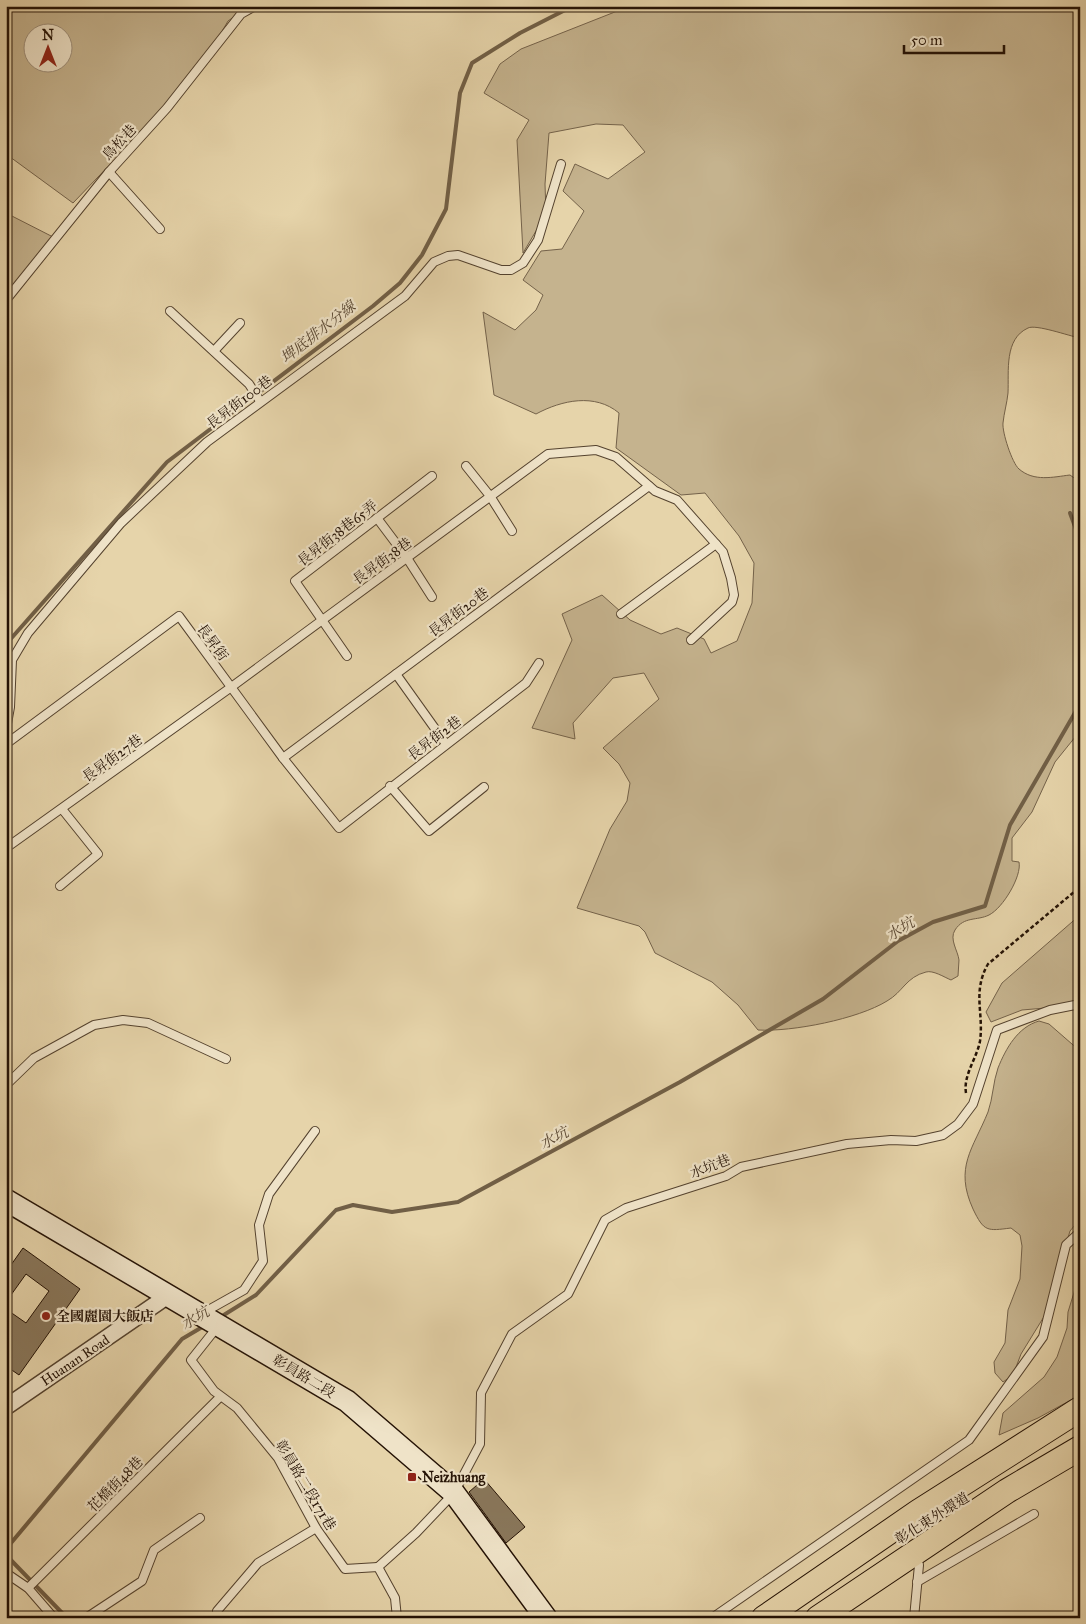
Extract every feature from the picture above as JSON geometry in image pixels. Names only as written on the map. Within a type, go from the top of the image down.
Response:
[{"type":"main road","name":"彰員路二段","points":[[6,1200],[348,1401],[454,1493],[546,1618]]},
{"type":"main road","points":[[764,1618],[918,1512],[1080,1409]]},
{"type":"main road","name":"彰化東外環道","points":[[789,1618],[876,1553],[1080,1425]]},
{"type":"main road","name":"彰化東外環道","points":[[818,1618],[1007,1491],[1080,1448]]},
{"type":"main road","points":[[842,1618],[918,1574],[993,1515],[1080,1463]]},
{"type":"street","name":"Huanan Road","points":[[6,1408],[169,1295]]},
{"type":"lane","name":"鳥松巷","points":[[6,300],[109,172],[167,108],[241,14],[255,6]]},
{"type":"lane","name":"長昇街100巷","points":[[6,729],[10,706],[9,669],[12,660],[28,634],[121,523],[207,442],[260,401],[405,296],[434,262],[448,256],[458,255],[501,270],[511,270],[523,263],[538,240],[561,164]]},
{"type":"lane","points":[[109,172],[160,229]]},
{"type":"lane","points":[[170,311],[249,384],[260,401]]},
{"type":"lane","points":[[214,351],[240,323]]},
{"type":"lane","name":"長昇街38巷","points":[[230,688],[548,454],[596,450],[616,458],[649,486]]},
{"type":"lane","points":[[466,466],[490,496],[512,531]]},
{"type":"lane","name":"長昇街38巷65弄","points":[[323,620],[295,581],[432,476]]},
{"type":"lane","points":[[649,486],[677,500],[723,552],[731,578],[734,595],[732,602],[691,640]]},
{"type":"lane","name":"長昇街20巷","points":[[283,758],[649,486]]},
{"type":"lane","points":[[377,518],[407,558],[432,598]]},
{"type":"lane","points":[[622,614],[716,544]]},
{"type":"lane","name":"長昇街","points":[[6,744],[179,616],[230,688],[339,828]]},
{"type":"lane","points":[[323,620],[347,656]]},
{"type":"lane","name":"長昇街2巷","points":[[339,828],[390,786],[526,683],[539,663]]},
{"type":"lane","points":[[396,674],[446,744]]},
{"type":"lane","name":"長昇街27巷","points":[[6,848],[230,688]]},
{"type":"lane","points":[[390,786],[429,831],[484,787]]},
{"type":"lane","points":[[60,886],[98,854],[62,809]]},
{"type":"lane","name":"水坑巷","points":[[378,1568],[416,1533],[454,1493],[480,1444],[481,1393],[512,1334],[568,1294],[605,1220],[626,1208],[726,1176],[741,1167],[847,1144],[891,1140],[916,1141],[942,1135],[958,1124],[973,1104],[998,1030],[1050,1010],[1080,1004]]},
{"type":"lane","points":[[6,1085],[34,1058],[94,1025],[123,1020],[148,1022],[226,1059]]},
{"type":"lane","points":[[210,1319],[244,1290],[262,1261],[259,1225],[269,1194],[315,1131]]},
{"type":"lane","points":[[712,1618],[969,1440],[1043,1337],[1066,1245],[1080,1232]]},
{"type":"lane","name":"彰員路二段171巷","points":[[210,1319],[191,1360],[220,1397],[237,1408],[278,1458],[316,1528],[345,1569],[378,1568]]},
{"type":"lane","name":"花橋街48巷","points":[[28,1588],[220,1397]]},
{"type":"lane","points":[[914,1618],[918,1574],[1034,1514]]},
{"type":"lane","points":[[86,1618],[142,1581],[154,1550],[200,1518]]},
{"type":"lane","points":[[217,1611],[258,1563],[316,1528]]},
{"type":"lane","points":[[378,1568],[395,1598],[397,1618]]},
{"type":"lane","points":[[6,1573],[28,1588],[54,1618]]},
{"type":"path","points":[[973,1104],[965,1092],[969,1070],[980,1041],[981,978],[988,964],[1080,886]]},
{"type":"shaded area","points":[[6,6],[249,6],[228,21],[198,73],[73,203],[6,154]]},
{"type":"shaded area","points":[[630,6],[1080,6],[1080,338],[1032,327],[1020,333],[1011,348],[1009,356],[1008,393],[1003,423],[1008,447],[1013,461],[1019,469],[1031,476],[1037,477],[1070,475],[1077,480],[1080,491],[1080,731],[1055,762],[1032,812],[1012,838],[1012,861],[1019,862],[1019,868],[1015,883],[1005,899],[989,915],[962,923],[953,934],[959,960],[958,976],[951,980],[935,973],[926,972],[919,974],[887,1001],[842,1019],[824,1023],[788,1029],[758,1030],[738,1005],[712,982],[655,953],[645,932],[639,926],[577,908],[610,829],[627,801],[630,783],[619,764],[603,748],[659,699],[644,673],[613,678],[573,723],[575,739],[532,728],[572,640],[562,614],[602,595],[630,620],[661,634],[677,628],[704,639],[711,653],[737,641],[752,603],[754,563],[739,536],[705,493],[681,495],[616,448],[619,413],[600,403],[578,401],[557,405],[536,414],[494,395],[483,312],[515,330],[536,310],[543,295],[523,280],[541,251],[562,249],[584,211],[563,191],[575,164],[608,179],[645,152],[623,125],[596,124],[549,133],[545,184],[546,214],[523,253],[517,140],[529,120],[484,93],[500,64],[521,49]]},
{"type":"shaded area","points":[[6,213],[57,239],[6,302]]},
{"type":"shaded area","points":[[1080,915],[1080,1003],[1069,1006],[1022,1010],[991,1022],[986,1012],[1002,983]]},
{"type":"shaded area","points":[[1039,1021],[1049,1024],[1080,1051],[1080,1081],[1074,1082],[1080,1094],[1080,1219],[1070,1231],[1045,1315],[1021,1354],[1013,1375],[1003,1382],[995,1373],[994,1362],[1005,1343],[1008,1310],[1020,1279],[1022,1246],[1020,1235],[1011,1228],[996,1230],[987,1228],[980,1222],[968,1194],[965,1170],[972,1148],[988,1112],[996,1073],[1005,1053],[1019,1033]]},
{"type":"shaded area","points":[[1080,1273],[1080,1395],[1038,1418],[999,1435],[1003,1413],[1044,1377],[1057,1357],[1067,1328],[1068,1312]]},
{"type":"building","name":"全國麗園大飯店","points":[[23,1248],[80,1289],[19,1375],[6,1366],[6,1309],[26,1323],[49,1291],[26,1274],[6,1302],[6,1272]]},
{"type":"building","points":[[484,1479],[525,1527],[506,1543],[469,1492]]},
{"type":"waterway","name":"埤底排水分線","points":[[6,650],[8,642],[167,462],[373,306],[400,283],[422,255],[446,209],[460,93],[472,63],[520,33],[573,6]]},
{"type":"waterway","name":"水坑","points":[[1070,513],[1080,540]]},
{"type":"waterway","name":"水坑","points":[[219,1318],[256,1295],[336,1210],[353,1205],[392,1212],[458,1202],[680,1082],[823,999],[898,941],[933,922],[985,906],[1010,825],[1080,704]]},
{"type":"waterway","name":"水坑","points":[[6,1549],[182,1339],[204,1326]]},
{"type":"waterway","name":"水坑","points":[[6,1555],[67,1618]]},
{"type":"place","name":"全國麗園大飯店","points":[[46,1316]]},
{"type":"place","name":"Neizhuang","points":[[412,1477]]}]
